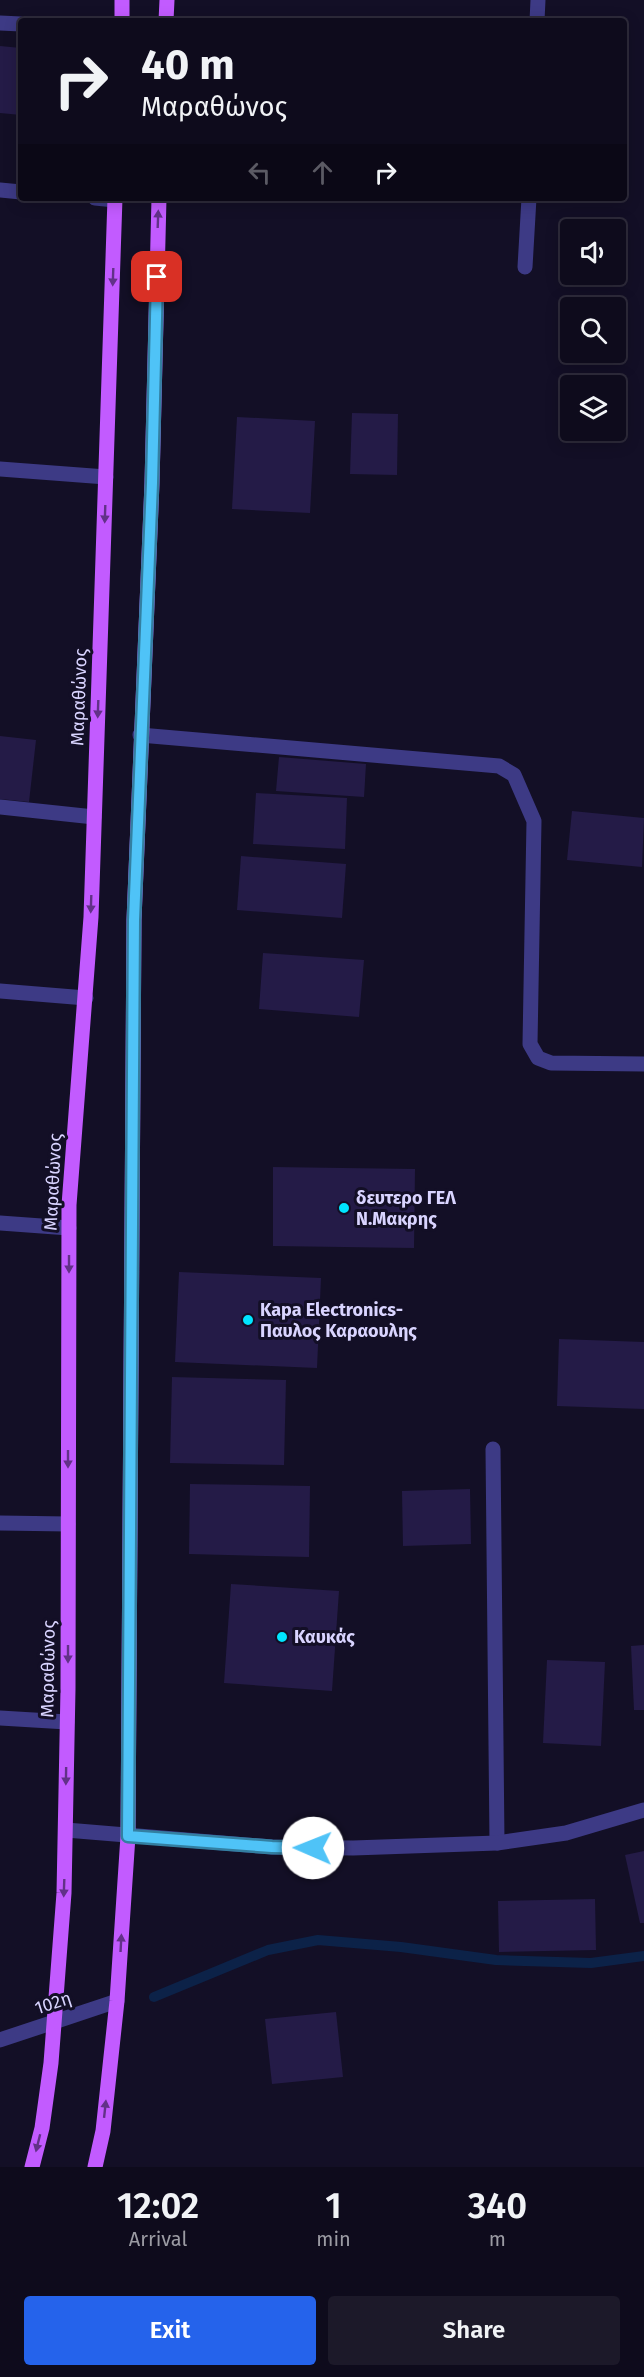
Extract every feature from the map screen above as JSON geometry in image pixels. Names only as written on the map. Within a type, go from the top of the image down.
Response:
[{"type":"main road","points":[[122,0],[122,18]]},
{"type":"main road","points":[[166,18],[167,0]]},
{"type":"main road","name":"Μαραθώνος","points":[[32,2167],[42,2128],[55,2023],[66,1830],[69,1228],[86,998],[115,201]]},
{"type":"main road","points":[[95,2167],[103,2131],[117,2001],[128,1836],[134,932],[140,735],[152,483],[159,201]]},
{"type":"street","points":[[537,18],[538,0]]},
{"type":"street","points":[[0,22],[18,24]]},
{"type":"street","points":[[0,190],[18,192]]},
{"type":"street","points":[[525,267],[529,201]]},
{"type":"street","points":[[0,470],[106,477]]},
{"type":"street","points":[[140,735],[499,765],[514,775],[534,821],[530,1044],[538,1058],[551,1063],[644,1064]]},
{"type":"street","points":[[0,807],[94,817]]},
{"type":"street","points":[[0,991],[86,998]]},
{"type":"street","points":[[0,1223],[69,1228]]},
{"type":"street","points":[[493,1449],[497,1843]]},
{"type":"street","points":[[0,1523],[68,1524]]},
{"type":"street","points":[[0,1718],[67,1722]]},
{"type":"street","points":[[66,1830],[272,1847],[353,1848],[497,1843],[566,1833],[644,1810]]},
{"type":"street","name":"102η","points":[[0,2040],[117,2001]]},
{"type":"building","points":[[0,46],[18,48],[18,115],[0,113]]},
{"type":"building","points":[[352,413],[398,414],[397,475],[350,474]]},
{"type":"building","points":[[237,417],[315,421],[310,513],[232,509]]},
{"type":"building","points":[[0,736],[36,740],[29,802],[0,799]]},
{"type":"building","points":[[279,757],[366,764],[364,797],[276,791]]},
{"type":"building","points":[[256,793],[347,798],[345,849],[253,844]]},
{"type":"building","points":[[572,811],[644,818],[642,867],[567,860]]},
{"type":"building","points":[[241,856],[346,864],[342,918],[237,910]]},
{"type":"building","points":[[263,953],[364,960],[359,1017],[259,1009]]},
{"type":"building","name":"δευτερο ΓΕΛ Ν.Μακρης","points":[[273,1167],[415,1169],[414,1248],[273,1246]]},
{"type":"building","name":"Kapa Electronics- Παυλος Καραουλης","points":[[179,1272],[321,1278],[317,1368],[175,1362]]},
{"type":"building","points":[[559,1339],[644,1342],[644,1409],[557,1406]]},
{"type":"building","points":[[172,1377],[286,1380],[284,1465],[170,1463]]},
{"type":"building","points":[[190,1484],[310,1486],[309,1557],[189,1554]]},
{"type":"building","points":[[470,1489],[471,1544],[403,1546],[402,1491]]},
{"type":"building","name":"Καυκάς","points":[[231,1584],[339,1591],[332,1691],[224,1683]]},
{"type":"building","points":[[644,1645],[644,1710],[634,1710],[631,1646]]},
{"type":"building","points":[[547,1660],[605,1662],[601,1746],[543,1743]]},
{"type":"building","points":[[644,1851],[644,1923],[640,1923],[625,1855]]},
{"type":"building","points":[[595,1899],[596,1950],[499,1952],[498,1901]]},
{"type":"building","points":[[336,2012],[343,2077],[272,2084],[265,2019]]},
{"type":"waterway","points":[[154,1997],[268,1950],[318,1940],[401,1947],[496,1960],[591,1963],[644,1956]]},
{"type":"place","name":"δευτερο ΓΕΛ Ν.Μακρης","points":[[344,1208]]},
{"type":"place","name":"Kapa Electronics- Παυλος Καραουλης","points":[[248,1320]]},
{"type":"place","name":"Καυκάς","points":[[282,1637]]},
{"type":"route","points":[[157,277],[152,483],[134,920],[128,1836],[313,1848]]}]
